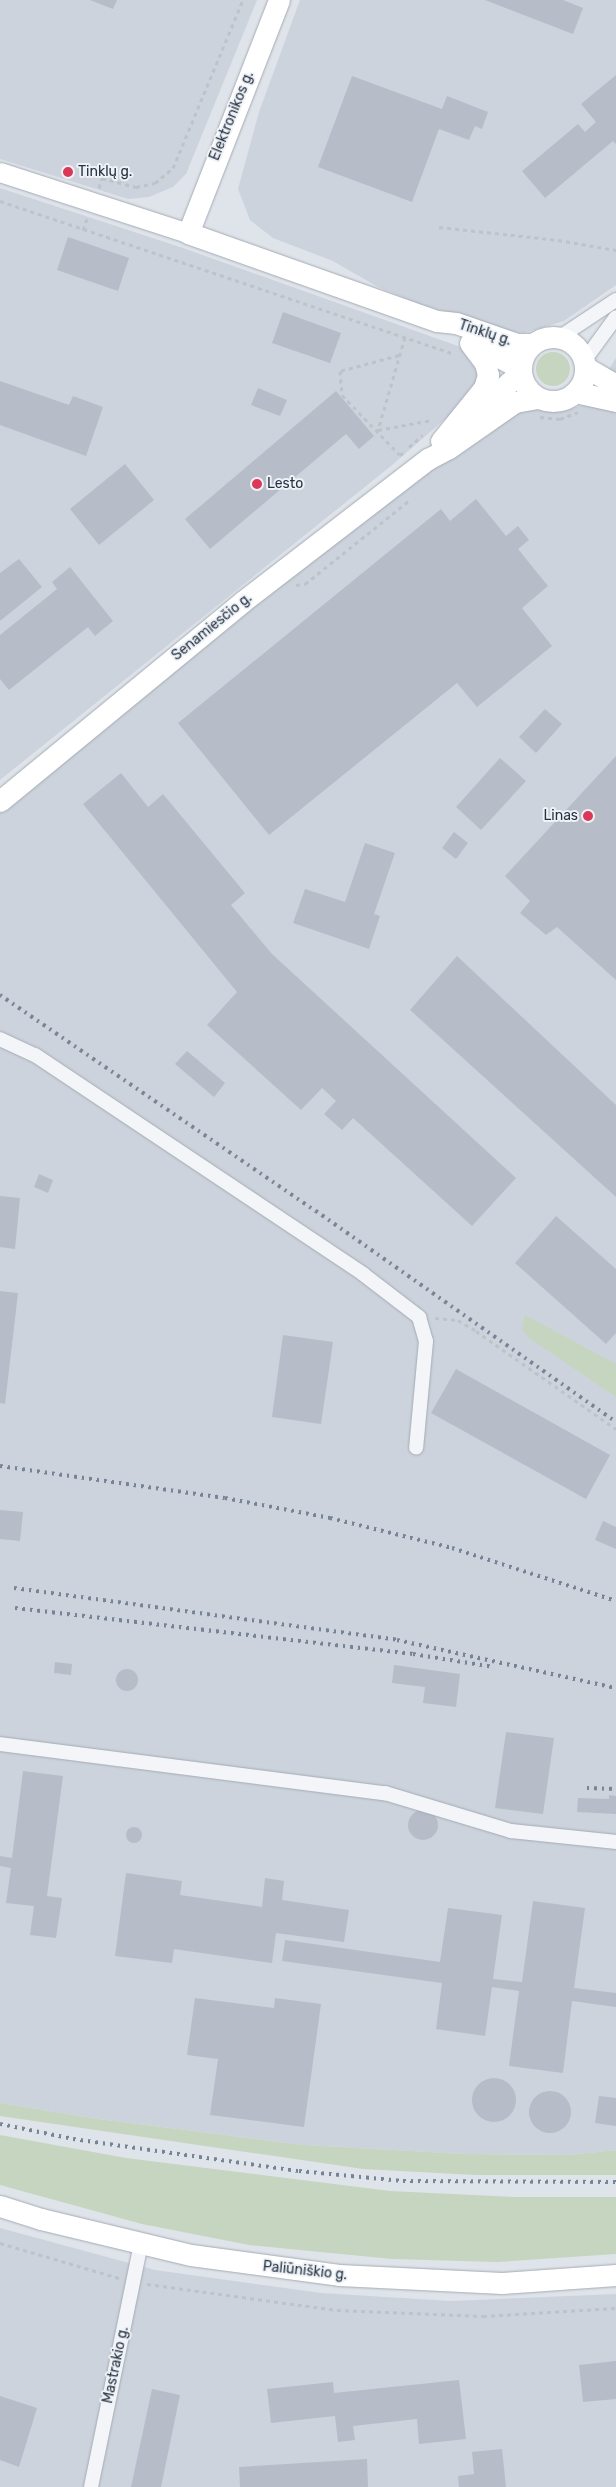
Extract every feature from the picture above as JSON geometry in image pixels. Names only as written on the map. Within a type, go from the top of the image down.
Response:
[{"type":"main road","name":"Elektronikos g.","points":[[188,233],[280,0]]},
{"type":"main road","name":"Tinklų g.","points":[[0,172],[188,233],[437,321],[456,323],[517,344],[532,344]]},
{"type":"main road","name":"Tinklų g.","points":[[437,321],[465,349],[485,363],[488,375]]},
{"type":"main road","points":[[532,344],[550,337],[560,338],[575,346],[584,364],[616,385]]},
{"type":"main road","name":"Senamiesčio g.","points":[[441,440],[521,370],[522,359],[532,344]]},
{"type":"main road","name":"Tinklų g.","points":[[465,349],[521,370]]},
{"type":"main road","points":[[584,364],[577,402],[616,400]]},
{"type":"main road","points":[[521,370],[526,387],[536,407]]},
{"type":"main road","name":"Senamiesčio g.","points":[[428,459],[441,440],[484,388],[488,375]]},
{"type":"main road","name":"Senamiesčio g.","points":[[0,801],[242,602],[428,459],[449,448],[515,402],[536,407],[558,400],[577,402]]},
{"type":"main road","name":"Paliūniškio g.","points":[[0,2206],[141,2244],[248,2264],[397,2280],[502,2283],[616,2275]]},
{"type":"street","points":[[560,338],[616,300]]},
{"type":"street","points":[[584,364],[616,317]]},
{"type":"street","points":[[0,1039],[43,1060],[362,1274],[420,1317],[426,1341],[416,1448]]},
{"type":"street","points":[[0,1744],[385,1793],[511,1831],[616,1842]]},
{"type":"street","name":"Mastrakio g.","points":[[90,2487],[141,2244]]},
{"type":"path","points":[[83,230],[102,178],[136,187],[155,183],[173,168],[243,0]]},
{"type":"path","points":[[0,201],[405,337],[465,349]]},
{"type":"path","points":[[439,227],[558,240],[616,250]]},
{"type":"path","points":[[378,430],[405,337]]},
{"type":"path","points":[[399,355],[340,371],[342,395],[378,430],[400,455]]},
{"type":"path","points":[[536,407],[560,418],[577,402]]},
{"type":"path","points":[[378,430],[441,419]]},
{"type":"path","points":[[420,1317],[458,1320],[616,1429]]},
{"type":"path","points":[[0,2242],[133,2282],[337,2310],[483,2316],[616,2308]]},
{"type":"shaded area","points":[[0,0],[257,0],[186,174],[173,187],[149,197],[128,199],[0,159]]},
{"type":"shaded area","points":[[300,0],[616,0],[616,285],[564,321],[524,333],[509,331],[419,304],[378,287],[333,261],[273,238],[250,220],[238,189],[259,112]]},
{"type":"shaded area","points":[[0,188],[183,248],[469,350],[479,363],[480,381],[460,406],[391,466],[0,780]]},
{"type":"shaded area","points":[[616,358],[616,2150],[569,2155],[464,2154],[304,2145],[91,2118],[0,2103],[0,811],[248,607],[474,437],[528,406],[558,412],[587,404]]},
{"type":"shaded area","points":[[0,2228],[155,2270],[321,2293],[451,2301],[616,2294],[616,2487],[0,2487]]},
{"type":"green space","points":[[553,352],[565,357],[570,369],[565,381],[553,386],[541,381],[536,369],[541,357]]},
{"type":"green space","points":[[525,1315],[616,1364],[616,1397],[529,1338],[522,1329]]},
{"type":"green space","points":[[0,2103],[91,2118],[304,2145],[464,2154],[569,2155],[616,2150],[616,2175],[475,2175],[363,2169],[0,2116]]},
{"type":"green space","points":[[0,2135],[126,2158],[390,2191],[513,2197],[616,2197],[616,2254],[497,2262],[392,2259],[249,2245],[142,2224],[0,2185]]},
{"type":"building","points":[[90,0],[117,0],[113,9]]},
{"type":"building","points":[[485,0],[563,0],[583,8],[573,34]]},
{"type":"building","points":[[616,75],[616,144],[613,141],[545,198],[522,171],[578,124],[585,132],[596,122],[581,104]]},
{"type":"building","points":[[352,76],[442,109],[447,96],[488,112],[482,129],[475,126],[469,140],[439,129],[412,202],[318,167]]},
{"type":"building","points":[[68,237],[129,258],[118,291],[57,270]]},
{"type":"building","points":[[283,312],[341,333],[330,363],[272,343]]},
{"type":"building","points":[[0,381],[69,405],[73,396],[103,407],[86,456],[0,425]]},
{"type":"building","points":[[258,388],[287,400],[280,416],[251,405]]},
{"type":"building","name":"Lesto","points":[[336,391],[374,436],[359,449],[346,434],[210,549],[185,519]]},
{"type":"building","points":[[125,464],[154,500],[99,545],[70,509]]},
{"type":"building","points":[[476,499],[506,536],[518,526],[529,540],[518,549],[548,586],[522,608],[552,646],[477,707],[457,683],[269,835],[178,723],[441,509],[450,521]]},
{"type":"building","points":[[19,559],[42,587],[0,621],[0,573]]},
{"type":"building","points":[[70,567],[113,621],[95,636],[88,627],[9,690],[0,679],[0,635],[57,589],[52,582]]},
{"type":"building","points":[[545,709],[562,724],[536,753],[519,737]]},
{"type":"building","name":"Linas","points":[[616,756],[616,980],[557,927],[546,935],[520,913],[530,901],[505,876]]},
{"type":"building","points":[[500,758],[526,781],[481,830],[456,807]]},
{"type":"building","points":[[121,773],[148,807],[163,794],[245,893],[231,905],[272,954],[516,1178],[472,1226],[353,1118],[342,1130],[324,1114],[336,1101],[322,1088],[301,1110],[207,1025],[237,992],[83,804]]},
{"type":"building","points":[[454,832],[468,843],[456,859],[442,848]]},
{"type":"building","points":[[365,843],[395,853],[374,914],[380,916],[369,949],[293,923],[305,889],[345,902]]},
{"type":"building","points":[[457,956],[616,1105],[616,1197],[410,1010]]},
{"type":"building","points":[[187,1051],[225,1083],[214,1097],[175,1064]]},
{"type":"building","points":[[39,1174],[53,1180],[48,1193],[34,1187]]},
{"type":"building","points":[[0,1196],[20,1198],[15,1249],[0,1247]]},
{"type":"building","points":[[556,1216],[616,1269],[616,1333],[606,1344],[515,1263]]},
{"type":"building","points":[[0,1291],[18,1293],[5,1404],[0,1403]]},
{"type":"building","points":[[283,1335],[333,1342],[321,1424],[272,1417]]},
{"type":"building","points":[[456,1369],[610,1455],[586,1499],[431,1413]]},
{"type":"building","points":[[0,1510],[23,1512],[20,1541],[0,1539]]},
{"type":"building","points":[[603,1521],[616,1527],[616,1549],[595,1540]]},
{"type":"building","points":[[55,1662],[72,1664],[71,1675],[54,1673]]},
{"type":"building","points":[[394,1665],[460,1674],[456,1707],[423,1703],[425,1687],[392,1683]]},
{"type":"building","points":[[127,1669],[135,1672],[138,1680],[135,1688],[127,1691],[119,1688],[116,1680],[119,1672]]},
{"type":"building","points":[[506,1732],[554,1738],[543,1814],[495,1808]]},
{"type":"building","points":[[23,1771],[63,1776],[47,1896],[62,1898],[56,1938],[30,1935],[34,1906],[6,1903],[11,1868],[0,1866],[0,1856],[12,1858]]},
{"type":"building","points":[[609,1795],[616,1796],[616,1814],[577,1812],[578,1798],[609,1799]]},
{"type":"building","points":[[423,1810],[429,1811],[437,1819],[437,1831],[429,1839],[423,1840],[417,1839],[409,1831],[408,1825],[409,1819],[417,1811]]},
{"type":"building","points":[[131,1827],[137,1827],[142,1832],[140,1841],[131,1843],[126,1838],[126,1832]]},
{"type":"building","points":[[126,1873],[182,1881],[180,1895],[262,1907],[265,1878],[284,1881],[282,1900],[349,1910],[344,1942],[276,1933],[272,1963],[174,1949],[172,1963],[115,1956]]},
{"type":"building","points":[[533,1901],[585,1908],[574,1988],[616,1993],[616,2007],[572,2001],[563,2073],[509,2066],[519,1991],[492,1987],[485,2036],[436,2029],[442,1983],[282,1961],[285,1940],[440,1962],[448,1908],[502,1915],[493,1979],[522,1982]]},
{"type":"building","points":[[195,1998],[274,2008],[275,1998],[321,2004],[304,2127],[210,2115],[218,2059],[187,2055]]},
{"type":"building","points":[[498,2078],[510,2084],[515,2091],[515,2109],[510,2116],[503,2121],[490,2122],[478,2116],[473,2109],[472,2096],[478,2084],[485,2079]]},
{"type":"building","points":[[546,2091],[554,2091],[565,2097],[571,2112],[565,2127],[554,2133],[546,2133],[535,2127],[529,2116],[529,2108],[535,2097]]},
{"type":"building","points":[[599,2096],[616,2098],[616,2126],[595,2123]]},
{"type":"building","points":[[616,2361],[616,2399],[583,2402],[579,2365]]},
{"type":"building","points":[[459,2380],[466,2439],[419,2444],[417,2419],[353,2426],[355,2440],[338,2442],[335,2416],[271,2423],[267,2389],[333,2382],[334,2393]]},
{"type":"building","points":[[152,2389],[180,2395],[161,2487],[131,2487]]},
{"type":"building","points":[[0,2396],[37,2408],[19,2467],[0,2460]]},
{"type":"building","points":[[502,2449],[506,2487],[459,2487],[458,2476],[474,2474],[472,2452]]},
{"type":"building","points":[[367,2459],[368,2487],[240,2487],[239,2467]]},
{"type":"railway","points":[[0,995],[316,1211],[616,1422]]},
{"type":"railway","points":[[0,1466],[225,1498],[330,1518],[452,1548],[616,1601]]},
{"type":"railway","points":[[14,1588],[397,1640],[616,1688]]},
{"type":"railway","points":[[15,1608],[413,1654],[494,1667]]},
{"type":"railway","points":[[587,1788],[616,1789]]},
{"type":"railway","points":[[0,2124],[73,2139],[299,2171],[403,2181],[616,2182]]},
{"type":"place","name":"Tinklų g.","points":[[68,172]]},
{"type":"place","name":"Lesto","points":[[257,484]]},
{"type":"place","name":"Linas","points":[[588,816]]}]
